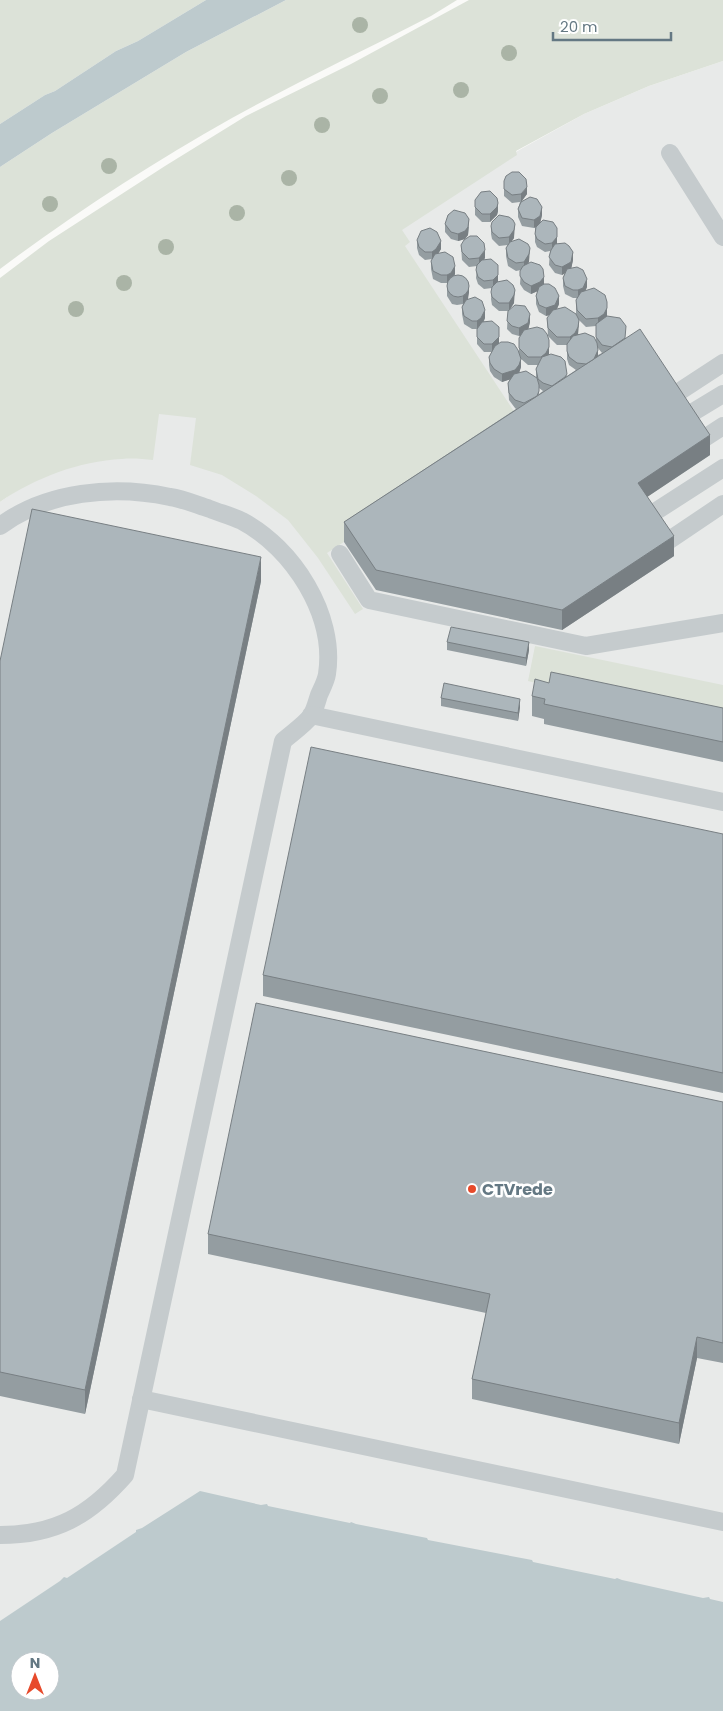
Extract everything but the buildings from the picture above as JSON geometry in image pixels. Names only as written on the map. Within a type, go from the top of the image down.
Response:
[{"type":"lane","points":[[670,153],[723,237]]},
{"type":"lane","points":[[671,397],[723,363]]},
{"type":"lane","points":[[685,417],[723,394]]},
{"type":"lane","points":[[700,441],[723,426]]},
{"type":"lane","points":[[648,516],[723,468]]},
{"type":"lane","points":[[0,526],[36,507],[69,496],[103,492],[137,492],[172,497],[241,520],[265,536],[292,563],[305,581],[318,604],[326,628],[328,652],[327,675],[311,715],[283,741],[125,1476],[89,1510],[67,1522],[19,1535],[0,1535]]},
{"type":"lane","points":[[665,543],[723,504]]},
{"type":"lane","points":[[340,554],[369,600],[586,646],[723,623]]},
{"type":"lane","points":[[311,715],[723,802]]},
{"type":"lane","points":[[141,1399],[723,1522]]},
{"type":"shaded area","points":[[0,0],[206,0],[138,41],[116,51],[0,124]]},
{"type":"shaded area","points":[[206,0],[286,0],[186,52],[52,133],[0,167],[0,124],[116,51],[138,41]]},
{"type":"shaded area","points":[[286,0],[457,0],[431,16],[281,92],[202,135],[84,209],[0,269],[0,167],[52,133],[186,52]]},
{"type":"shaded area","points":[[469,0],[723,0],[723,61],[649,86],[584,114],[516,151],[517,155],[402,230],[410,242],[405,246],[523,425],[327,553],[363,609],[355,614],[318,558],[288,520],[256,496],[222,475],[190,465],[196,418],[159,414],[153,460],[106,460],[74,467],[28,485],[0,502],[0,278],[49,241],[246,116],[351,64]]},
{"type":"shaded area","points":[[723,61],[723,1711],[169,1711],[60,1665],[60,1651],[10,1651],[10,1668],[0,1675],[0,502],[66,456],[129,367],[584,114],[649,86]]},
{"type":"shaded area","points":[[535,646],[723,685],[723,728],[528,681]]},
{"type":"shaded area","points":[[200,1491],[617,1578],[703,1598],[709,1597],[710,1599],[723,1602],[723,1711],[0,1711],[0,1621],[64,1577],[67,1578],[136,1532],[136,1530]]},
{"type":"place","name":"CTVrede","points":[[472,1189]]}]
